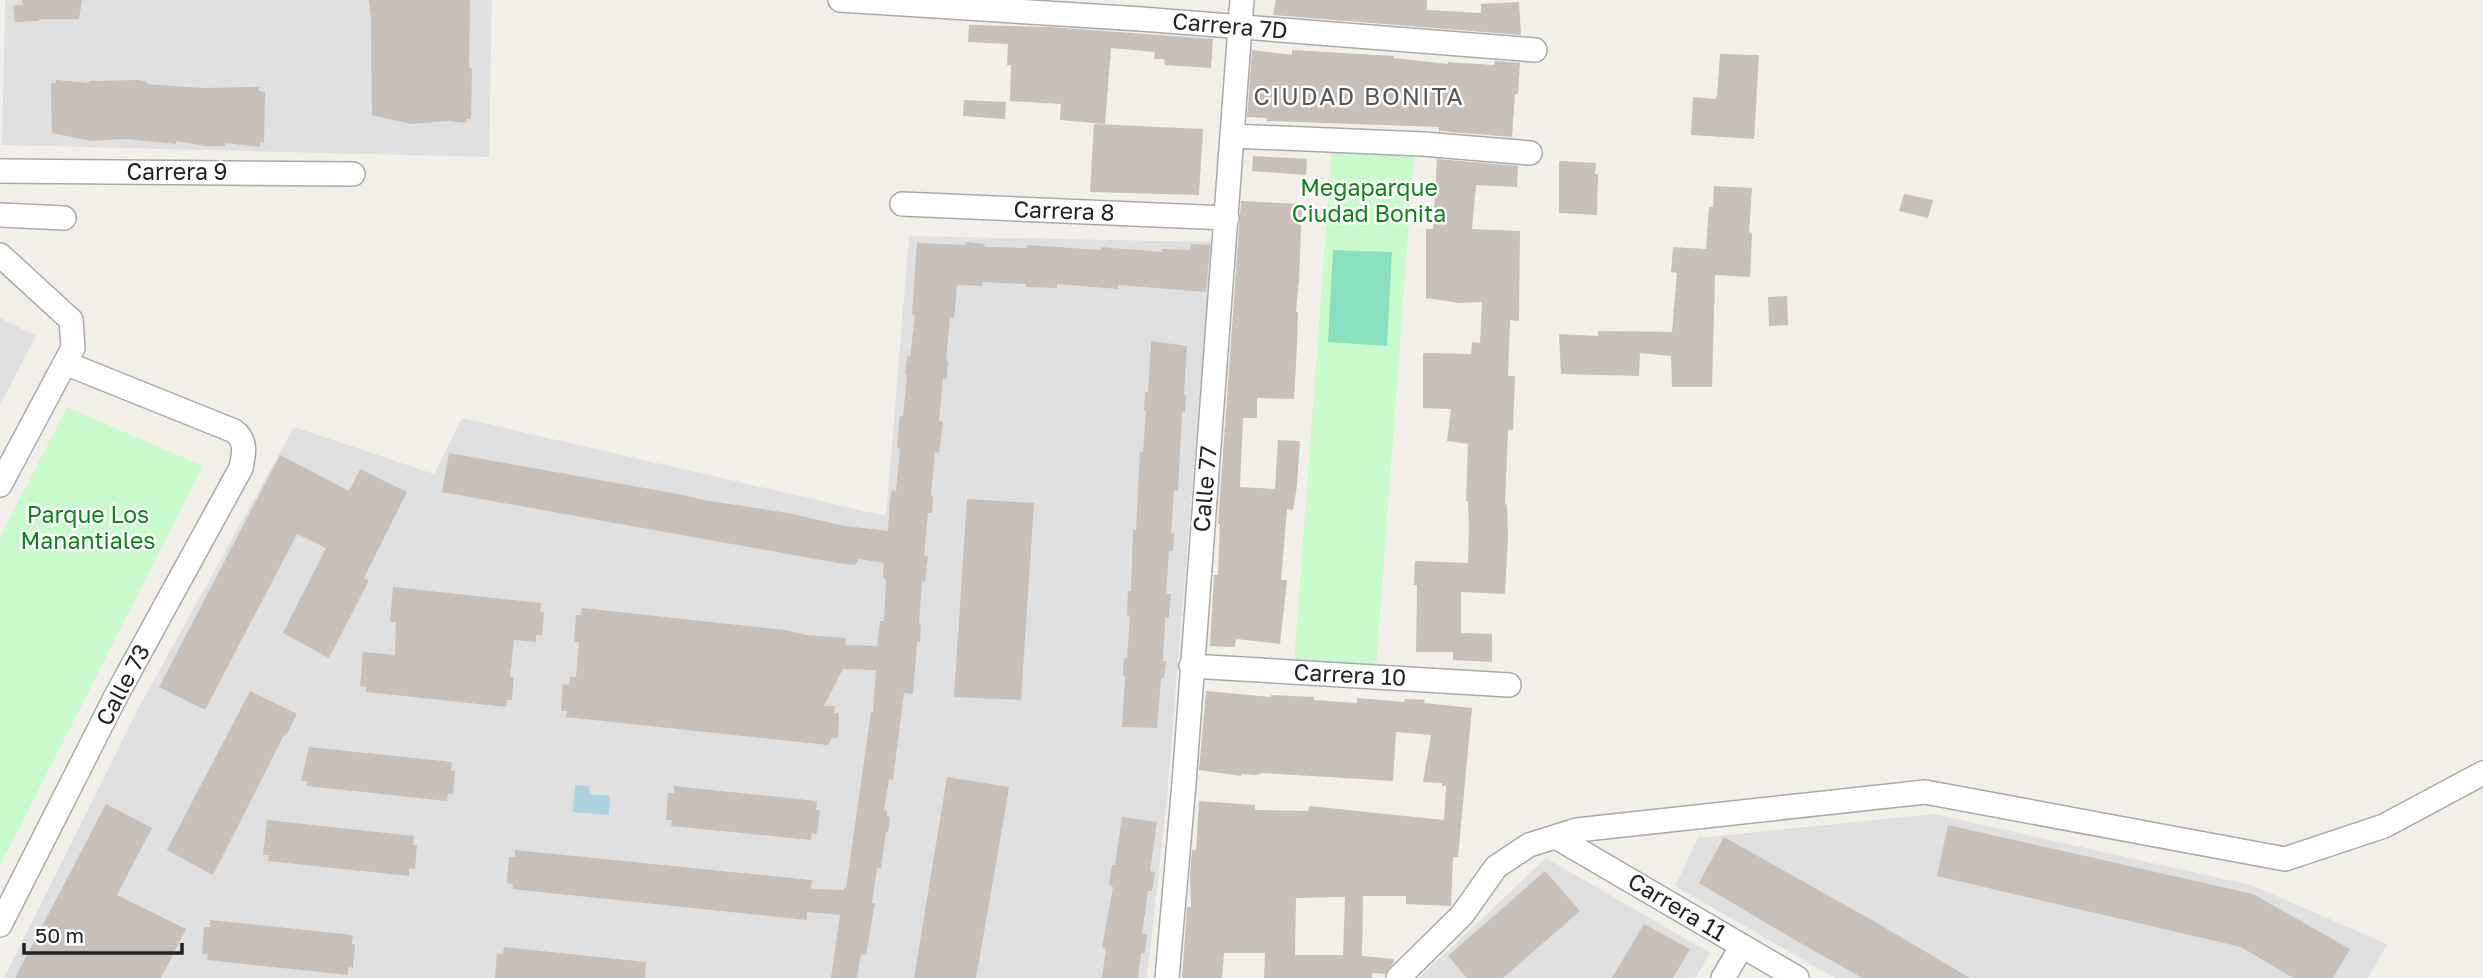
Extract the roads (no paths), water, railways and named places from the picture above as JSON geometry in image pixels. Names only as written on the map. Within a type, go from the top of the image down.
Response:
[{"type":"street","name":"Carrera 7D","points":[[840,0],[1535,50]]},
{"type":"street","name":"Calle 77","points":[[1167,978],[1242,0]]},
{"type":"street","points":[[1233,135],[1423,144],[1530,153]]},
{"type":"street","name":"Carrera 9","points":[[0,171],[353,174]]},
{"type":"street","name":"Carrera 8","points":[[902,204],[1227,218]]},
{"type":"street","points":[[0,215],[64,218]]},
{"type":"street","points":[[0,255],[71,320],[73,348],[0,485]]},
{"type":"street","name":"Calle 73","points":[[0,925],[117,694],[241,468],[242,438],[234,431],[65,363]]},
{"type":"street","name":"Carrera 10","points":[[1191,666],[1509,685]]},
{"type":"street","points":[[1398,978],[1462,915],[1496,867],[1529,845],[1577,830],[1925,792],[2285,859],[2384,826],[2483,773]]},
{"type":"street","name":"Carrera 11","points":[[1556,837],[1797,978]]},
{"type":"street","points":[[1723,978],[1742,946]]},
{"type":"water","points":[[575,785],[589,786],[590,794],[610,796],[609,815],[573,812]]},
{"type":"district","name":"CIUDAD BONITA","points":[[1359,97]]},
{"type":"park label","name":"Megaparque Ciudad Bonita","points":[[1369,201]]},
{"type":"park label","name":"Parque Los Manantiales","points":[[88,528]]}]
